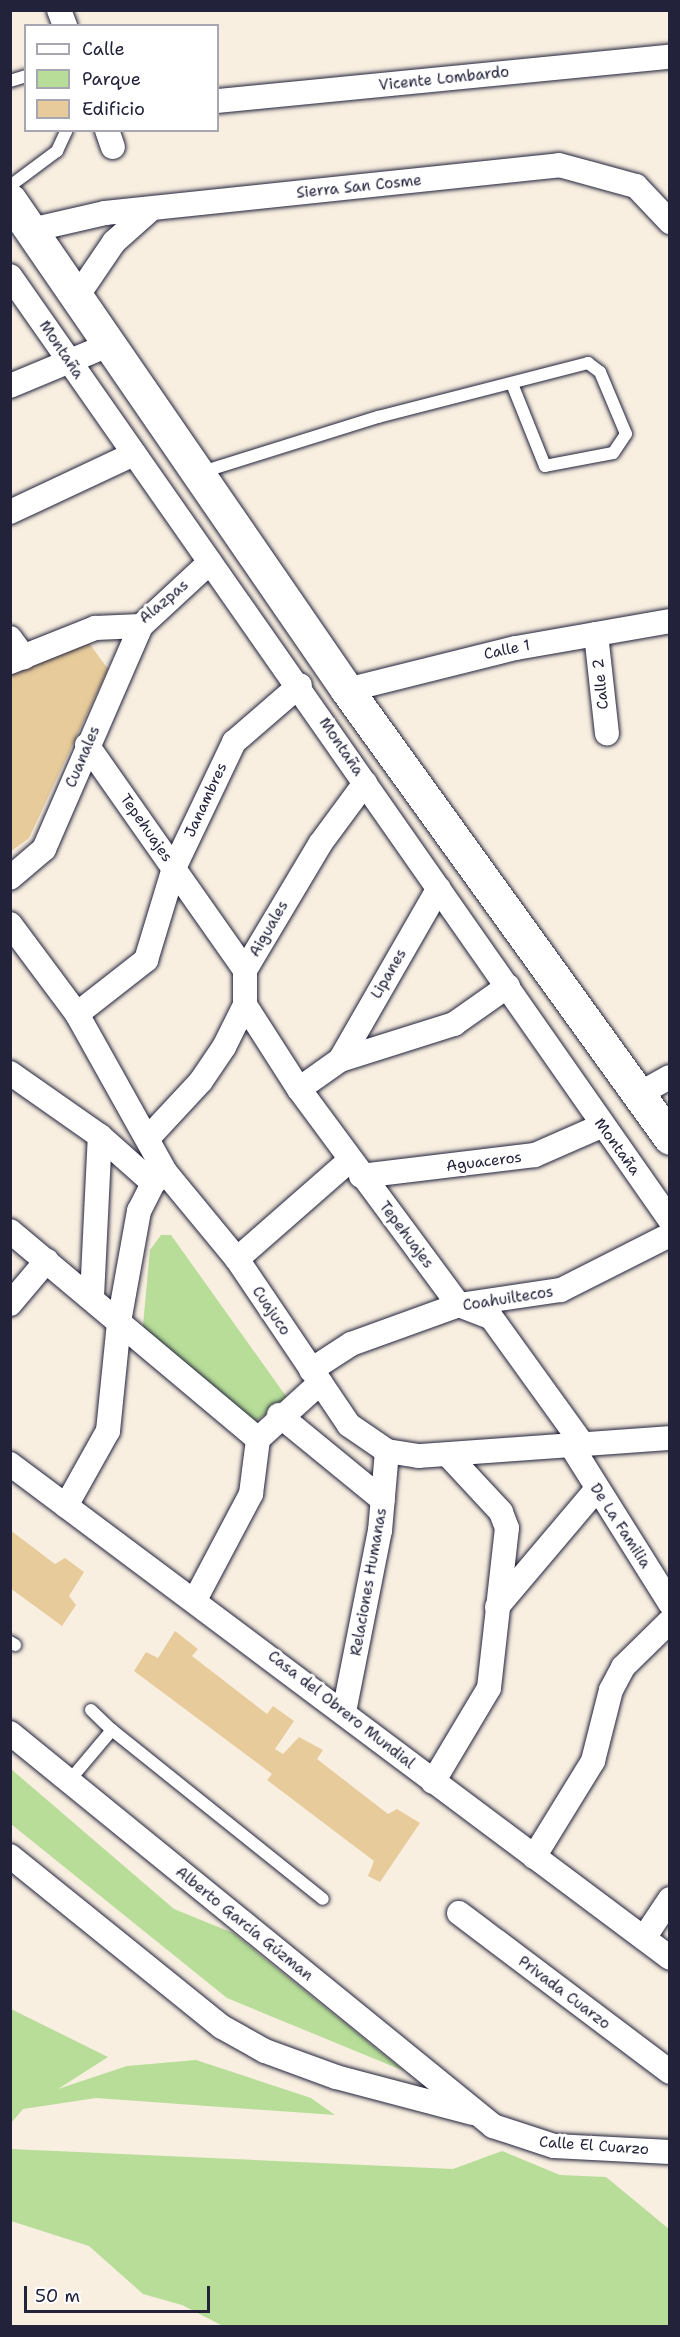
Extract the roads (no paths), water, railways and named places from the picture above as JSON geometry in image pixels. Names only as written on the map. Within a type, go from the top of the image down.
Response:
[{"type":"main road","points":[[10,200],[76,297],[106,346],[297,619],[669,1138]]},
{"type":"street","name":"Vicente Lombardo","points":[[219,101],[669,57]]},
{"type":"street","name":"Sierra San Cosme","points":[[31,230],[151,208],[559,165],[608,174],[636,186],[669,222]]},
{"type":"street","points":[[76,297],[114,243],[151,208]]},
{"type":"street","name":"Montaña","points":[[10,276],[210,562],[300,685],[365,783],[508,986],[601,1126],[669,1220]]},
{"type":"street","points":[[10,386],[70,363],[106,346]]},
{"type":"street","points":[[10,512],[134,454]]},
{"type":"street","name":"Alazpas","points":[[15,652],[95,627],[141,626],[210,562]]},
{"type":"street","points":[[267,639],[297,619]]},
{"type":"street","name":"Calle 1","points":[[347,690],[427,667],[669,621]]},
{"type":"street","name":"Cuanales","points":[[10,878],[44,849],[87,745],[141,626]]},
{"type":"street","name":"Calle 2","points":[[596,634],[607,734]]},
{"type":"street","name":"Janambres","points":[[77,1014],[146,960],[174,868],[234,742],[300,685]]},
{"type":"street","name":"Tepehuajes","points":[[87,745],[245,970]]},
{"type":"street","name":"Aiguales","points":[[245,1005],[245,970],[320,844],[365,783]]},
{"type":"street","name":"Lipanes","points":[[340,1060],[439,888]]},
{"type":"street","name":"Cuajuco","points":[[10,924],[77,1014],[149,1137],[159,1178],[237,1259],[349,1425],[387,1451]]},
{"type":"street","name":"Lipanes","points":[[299,1089],[340,1060],[454,1024],[508,986]]},
{"type":"street","points":[[149,1137],[201,1081],[245,1005]]},
{"type":"street","name":"Tepehuajes","points":[[245,1005],[299,1089],[459,1305]]},
{"type":"street","points":[[10,1073],[159,1178],[139,1211],[119,1322],[108,1431],[66,1506]]},
{"type":"street","points":[[639,1094],[669,1077]]},
{"type":"street","name":"Aguaceros","points":[[356,1168],[535,1155],[601,1126]]},
{"type":"street","points":[[92,1297],[100,1136]]},
{"type":"street","points":[[237,1259],[356,1168]]},
{"type":"street","points":[[10,1231],[92,1297],[258,1439],[251,1494],[196,1598]]},
{"type":"street","name":"Coahuiltecos","points":[[258,1439],[279,1414],[351,1344],[459,1305],[561,1290],[669,1235]]},
{"type":"street","points":[[10,1304],[47,1260]]},
{"type":"street","points":[[459,1305],[491,1317],[578,1447]]},
{"type":"street","points":[[279,1414],[383,1500]]},
{"type":"street","points":[[387,1451],[448,1455],[578,1447],[669,1438]]},
{"type":"street","name":"De La Familia","points":[[578,1447],[596,1490],[669,1603]]},
{"type":"street","name":"Relaciones Humanas","points":[[345,1712],[380,1531],[387,1451]]},
{"type":"street","points":[[433,1782],[489,1688],[507,1528],[501,1512],[448,1455]]},
{"type":"street","name":"Casa del Obrero Mundial","points":[[10,1464],[196,1598],[433,1782],[669,1958]]},
{"type":"street","points":[[497,1607],[596,1490]]},
{"type":"street","points":[[534,1857],[593,1761],[610,1690],[624,1667],[669,1621]]},
{"type":"street","name":"Alberto García Gúzman","points":[[10,1733],[478,2114],[520,2139]]},
{"type":"street","name":"Alberto García Gúzman","points":[[10,1856],[222,2027],[265,2051],[336,2077],[478,2114]]},
{"type":"street","points":[[644,1938],[669,1899]]},
{"type":"street","name":"Privada Cuarzo","points":[[459,1913],[669,2072]]},
{"type":"street","name":"Calle El Cuarzo","points":[[520,2139],[669,2151]]},
{"type":"lane","points":[[10,186],[57,151],[66,132]]},
{"type":"lane","points":[[197,473],[378,417],[588,363],[600,372],[626,434],[613,453],[545,466],[512,384]]},
{"type":"lane","points":[[91,1710],[112,1730],[322,1899]]},
{"type":"lane","points":[[69,1781],[112,1730]]}]
